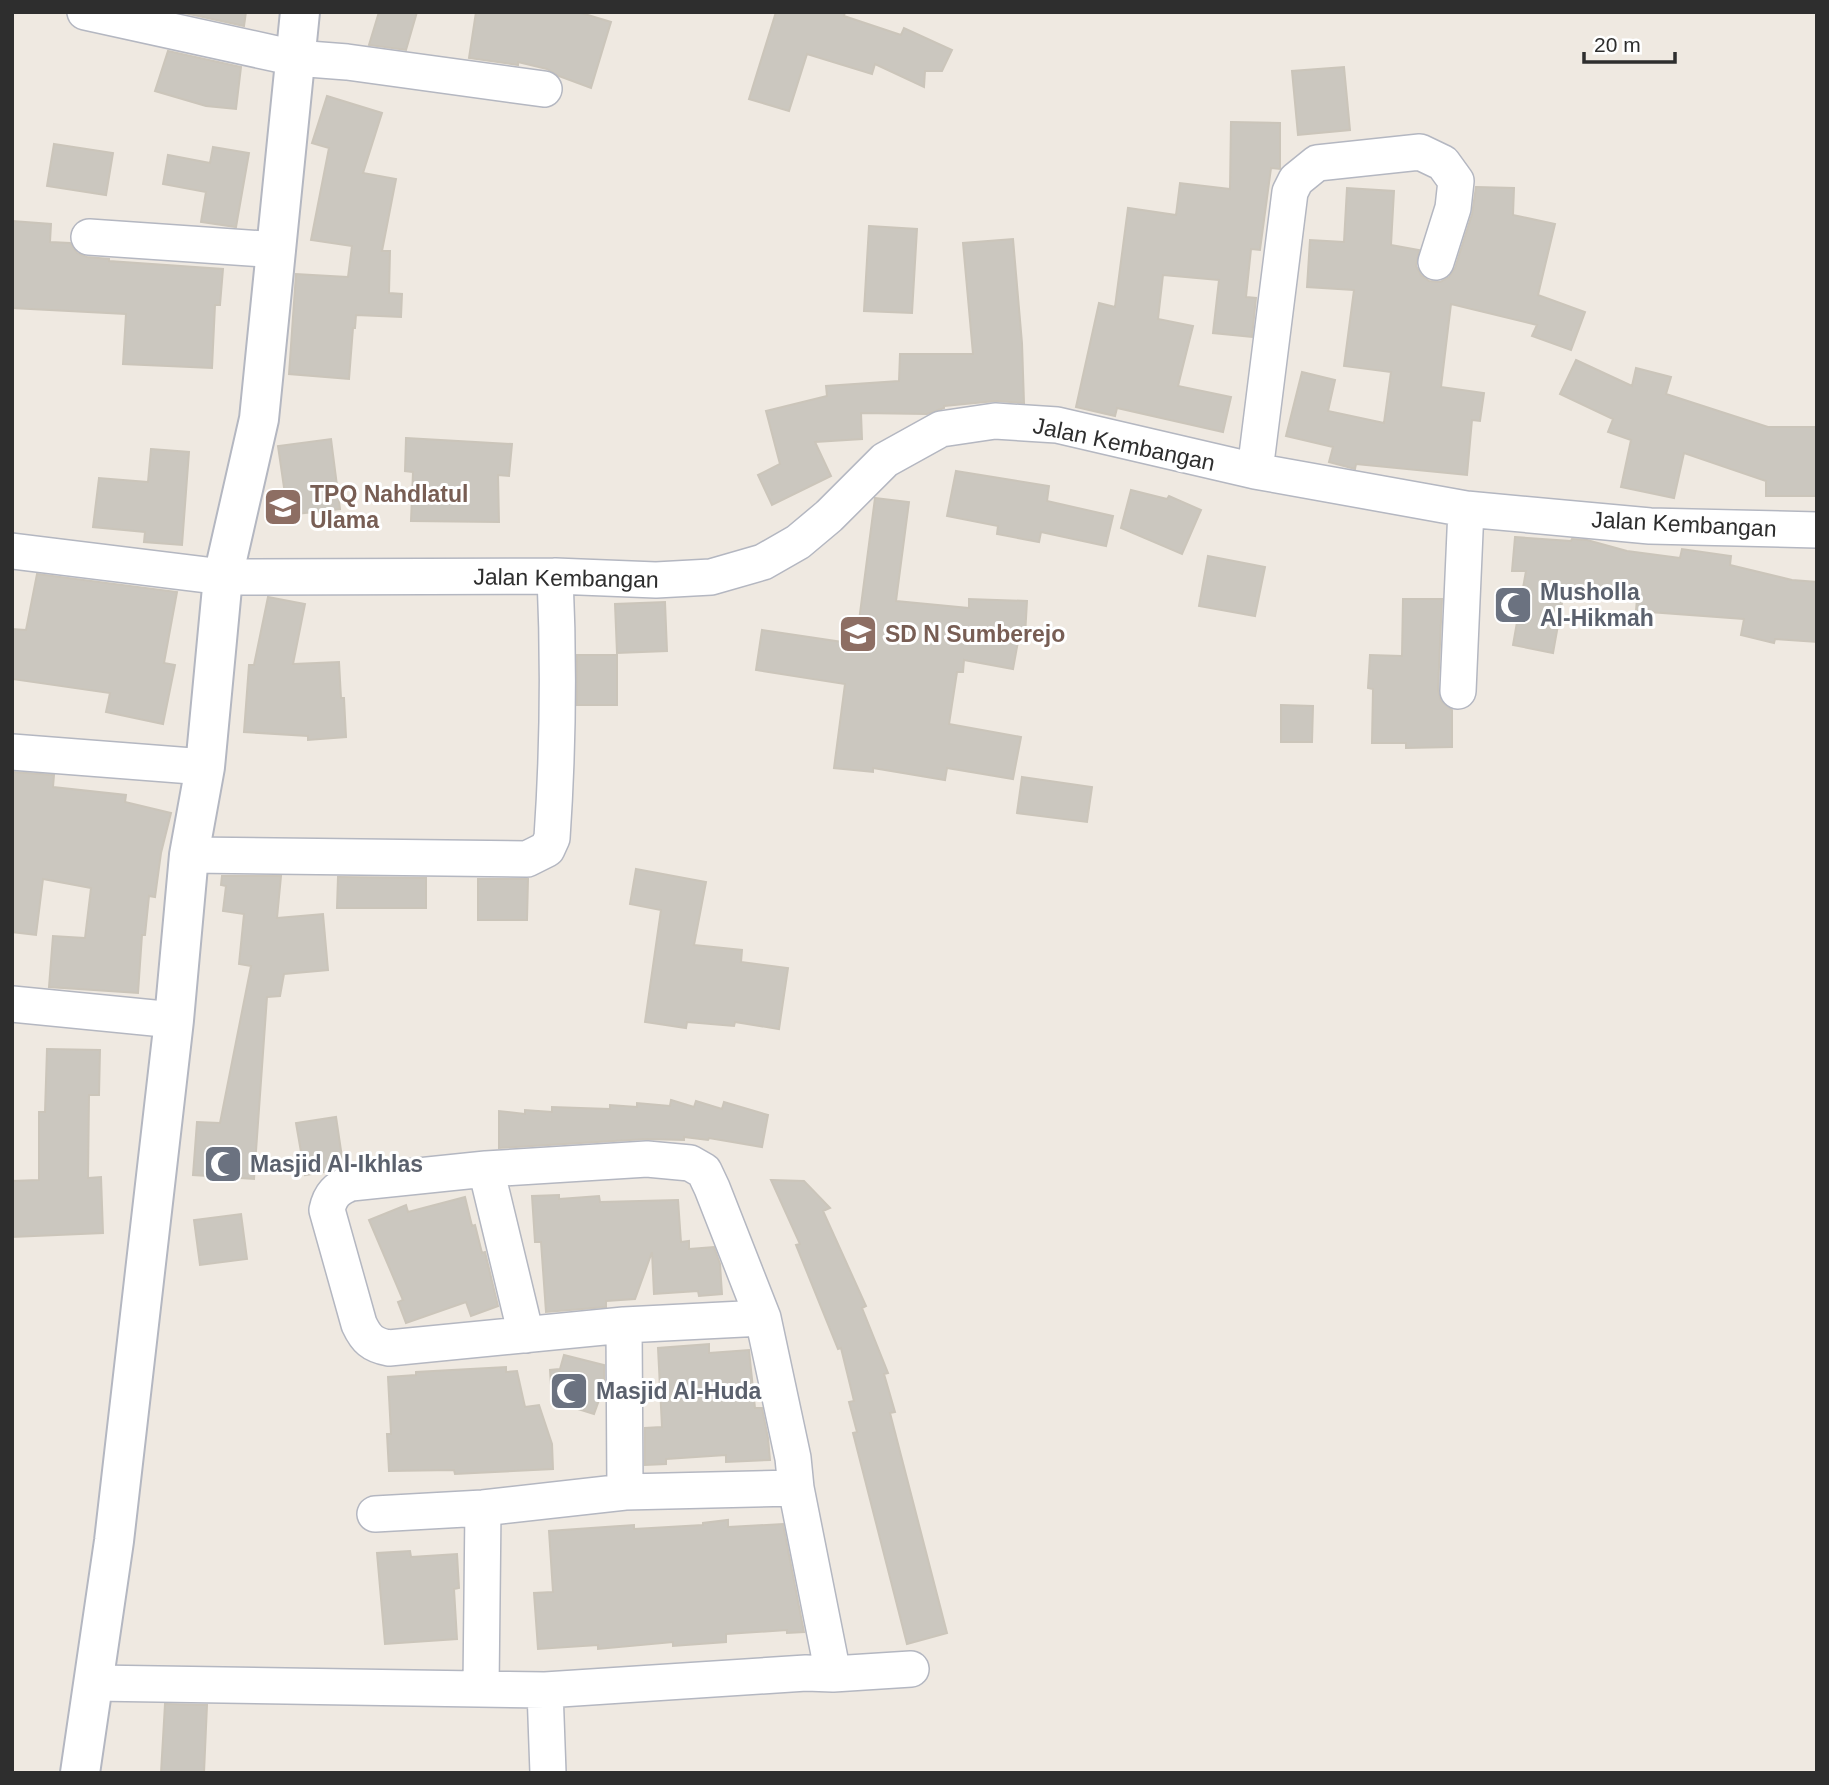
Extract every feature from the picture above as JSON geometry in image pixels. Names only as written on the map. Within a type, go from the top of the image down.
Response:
[{"type":"street","points":[[85,12],[295,58],[348,62],[544,89]]},
{"type":"street","points":[[80,1773],[114,1541],[174,1020],[189,855],[205,767],[223,577],[259,419],[300,12]]},
{"type":"street","points":[[1255,471],[1290,192],[1296,180],[1317,163],[1420,152],[1443,163],[1456,181],[1450,220],[1436,262]]},
{"type":"street","points":[[89,237],[277,250]]},
{"type":"street","name":"Jalan Kembangan","points":[[12,551],[223,577],[555,576],[656,580],[711,578],[763,562],[798,542],[829,516],[885,460],[941,429],[995,421],[1057,425],[1255,471],[1380,491],[1466,509],[1650,526],[1817,530]]},
{"type":"street","points":[[1458,691],[1466,509]]},
{"type":"street","points":[[189,855],[527,859],[547,849],[552,838],[558,716],[555,576]]},
{"type":"street","points":[[12,752],[205,767]]},
{"type":"street","points":[[12,1004],[174,1020]]},
{"type":"street","points":[[763,1318],[624,1325],[389,1348],[379,1346],[366,1339],[359,1324],[327,1210],[328,1202],[340,1187],[351,1183],[486,1169],[647,1159],[690,1163],[704,1171],[763,1318],[793,1458],[796,1488],[833,1674]]},
{"type":"street","points":[[486,1169],[526,1335]]},
{"type":"street","points":[[624,1325],[625,1492]]},
{"type":"street","points":[[375,1514],[483,1508],[625,1492],[796,1488]]},
{"type":"street","points":[[481,1688],[483,1508]]},
{"type":"street","points":[[94,1683],[545,1690],[911,1669]]},
{"type":"street","points":[[545,1690],[548,1773]]},
{"type":"building","points":[[180,12],[246,12],[244,26]]},
{"type":"building","points":[[379,12],[417,12],[406,50],[369,45]]},
{"type":"building","points":[[476,12],[578,12],[611,22],[591,88],[547,69],[518,62],[518,65],[469,58]]},
{"type":"building","points":[[776,12],[845,12],[844,16],[901,35],[904,28],[952,50],[942,71],[925,71],[924,87],[875,64],[872,74],[807,54],[789,111],[749,99]]},
{"type":"building","points":[[168,51],[241,67],[236,109],[206,106],[155,91]]},
{"type":"building","points":[[1344,67],[1350,130],[1298,135],[1292,71]]},
{"type":"building","points":[[327,96],[382,113],[363,173],[396,179],[382,251],[390,251],[389,293],[402,294],[401,317],[356,315],[349,379],[289,374],[296,274],[348,277],[352,246],[311,240],[329,148],[312,143]]},
{"type":"building","points":[[1231,122],[1280,123],[1280,169],[1271,168],[1260,250],[1251,249],[1246,297],[1256,298],[1252,337],[1213,333],[1219,280],[1163,275],[1158,319],[1193,326],[1178,386],[1231,397],[1223,432],[1117,408],[1115,416],[1076,407],[1099,303],[1115,307],[1128,208],[1176,215],[1180,183],[1230,189]]},
{"type":"building","points":[[54,144],[113,153],[106,195],[47,186]]},
{"type":"building","points":[[213,147],[249,153],[236,227],[201,222],[206,192],[163,184],[168,155],[210,163]]},
{"type":"building","points":[[1476,187],[1514,188],[1513,215],[1555,224],[1538,295],[1585,312],[1571,350],[1532,336],[1537,325],[1451,304],[1441,387],[1484,393],[1480,421],[1472,420],[1467,475],[1356,464],[1355,469],[1329,462],[1333,447],[1286,436],[1302,372],[1335,380],[1328,411],[1384,423],[1391,372],[1344,366],[1354,290],[1307,287],[1310,240],[1344,242],[1347,188],[1394,191],[1391,245],[1419,250],[1416,266],[1421,275],[1429,281],[1440,282],[1449,277],[1455,268],[1472,214]]},
{"type":"building","points":[[12,221],[51,224],[50,242],[70,243],[77,253],[87,257],[223,269],[220,305],[215,305],[212,368],[123,364],[126,314],[12,308]]},
{"type":"building","points":[[869,226],[917,229],[912,313],[864,311]]},
{"type":"building","points":[[1013,239],[1024,403],[996,401],[944,406],[927,414],[861,413],[862,439],[815,442],[831,476],[772,505],[758,475],[780,464],[766,411],[827,396],[826,386],[899,381],[900,354],[973,354],[963,243]]},
{"type":"building","points":[[1576,360],[1632,386],[1636,368],[1671,377],[1666,394],[1768,427],[1817,427],[1817,496],[1766,496],[1766,481],[1684,453],[1674,498],[1621,487],[1631,440],[1608,432],[1613,419],[1560,394]]},
{"type":"building","points":[[406,438],[512,444],[509,476],[498,475],[499,522],[411,521],[413,472],[405,471]]},
{"type":"building","points":[[331,439],[340,509],[288,515],[278,446]]},
{"type":"building","points":[[151,449],[189,452],[182,545],[144,542],[145,532],[93,527],[99,478],[148,482]]},
{"type":"building","points":[[956,471],[1049,486],[1047,501],[1113,516],[1106,546],[1041,532],[1039,542],[997,534],[998,526],[947,516]]},
{"type":"building","points":[[1131,490],[1167,499],[1169,496],[1201,510],[1182,554],[1121,528]]},
{"type":"building","points":[[875,498],[909,502],[896,601],[969,608],[969,599],[1027,601],[1025,636],[1019,636],[1013,669],[964,660],[963,672],[957,672],[949,724],[1021,737],[1013,779],[947,768],[945,780],[873,768],[873,772],[834,768],[845,684],[756,670],[762,630],[856,644]]},
{"type":"building","points":[[1515,537],[1587,540],[1627,551],[1680,558],[1682,549],[1731,556],[1730,565],[1792,580],[1817,582],[1817,642],[1775,639],[1774,643],[1741,635],[1744,619],[1636,611],[1637,599],[1591,588],[1589,593],[1565,586],[1553,653],[1513,645],[1526,571],[1512,571]]},
{"type":"building","points":[[1208,556],[1265,567],[1255,616],[1199,606]]},
{"type":"building","points":[[37,574],[177,592],[164,663],[175,665],[163,724],[106,712],[110,693],[12,679],[12,629],[26,630]]},
{"type":"building","points":[[268,597],[305,604],[293,664],[339,662],[346,737],[308,740],[308,736],[244,732],[249,665],[254,665]]},
{"type":"building","points":[[1403,599],[1442,599],[1438,690],[1441,701],[1452,710],[1452,747],[1406,748],[1406,743],[1372,743],[1373,689],[1368,688],[1370,655],[1402,656]]},
{"type":"building","points":[[665,602],[667,651],[617,653],[615,604]]},
{"type":"building","points":[[577,655],[617,655],[617,705],[577,705]]},
{"type":"building","points":[[1281,705],[1313,706],[1312,742],[1281,742]]},
{"type":"building","points":[[12,772],[54,775],[53,787],[126,795],[125,802],[171,813],[161,853],[155,897],[149,896],[145,935],[142,935],[138,993],[49,987],[53,936],[85,938],[91,888],[43,879],[36,935],[12,932]]},
{"type":"building","points":[[1022,777],[1092,787],[1087,822],[1017,813]]},
{"type":"building","points":[[636,869],[706,882],[694,945],[742,950],[741,962],[788,968],[779,1029],[735,1022],[734,1026],[687,1022],[686,1028],[645,1022],[661,910],[630,904]]},
{"type":"building","points":[[222,876],[281,876],[277,918],[323,914],[328,970],[284,974],[280,996],[267,997],[254,1179],[193,1175],[197,1122],[220,1123],[251,966],[239,964],[244,914],[223,911],[226,886],[221,885]]},
{"type":"building","points":[[338,877],[426,878],[426,908],[337,908]]},
{"type":"building","points":[[478,879],[528,879],[527,920],[478,920]]},
{"type":"building","points":[[47,1049],[100,1050],[99,1095],[89,1095],[88,1178],[101,1177],[103,1233],[12,1237],[12,1181],[39,1180],[39,1112],[45,1112]]},
{"type":"building","points":[[671,1100],[694,1107],[696,1101],[722,1109],[724,1102],[768,1115],[762,1147],[709,1138],[684,1137],[684,1140],[646,1139],[499,1148],[499,1111],[525,1114],[525,1110],[552,1112],[552,1107],[610,1109],[610,1105],[637,1107],[637,1103],[670,1106]]},
{"type":"building","points":[[336,1117],[343,1164],[330,1171],[305,1175],[296,1123]]},
{"type":"building","points":[[771,1180],[804,1181],[830,1208],[823,1211],[866,1306],[862,1308],[888,1373],[884,1374],[895,1412],[890,1413],[947,1633],[907,1644],[853,1433],[857,1432],[849,1402],[854,1401],[841,1348],[838,1349],[796,1245],[800,1244]]},
{"type":"building","points":[[559,1195],[559,1199],[599,1196],[600,1202],[678,1200],[681,1242],[689,1241],[689,1249],[714,1247],[720,1264],[722,1294],[699,1296],[698,1291],[654,1294],[652,1252],[635,1299],[606,1301],[606,1307],[546,1312],[541,1242],[535,1242],[532,1196]]},
{"type":"building","points":[[465,1197],[472,1226],[475,1225],[482,1253],[485,1252],[498,1306],[471,1316],[466,1302],[406,1323],[398,1302],[403,1300],[369,1220],[406,1205],[408,1212]]},
{"type":"building","points":[[241,1214],[247,1259],[200,1265],[194,1220]]},
{"type":"building","points":[[709,1344],[709,1353],[749,1350],[755,1408],[762,1408],[770,1460],[726,1462],[726,1455],[666,1459],[666,1464],[645,1465],[645,1428],[662,1427],[658,1348]]},
{"type":"building","points":[[564,1355],[604,1365],[604,1386],[594,1414],[552,1401],[550,1370],[560,1369]]},
{"type":"building","points":[[506,1367],[506,1372],[517,1371],[525,1407],[539,1405],[552,1444],[553,1469],[455,1474],[454,1470],[389,1471],[387,1434],[391,1434],[388,1377],[416,1375],[416,1372]]},
{"type":"building","points":[[728,1520],[728,1527],[783,1524],[804,1632],[787,1633],[787,1630],[726,1634],[726,1642],[673,1646],[673,1642],[598,1649],[598,1645],[538,1649],[534,1593],[553,1592],[549,1531],[634,1525],[634,1529],[703,1525]]},
{"type":"building","points":[[410,1551],[411,1557],[457,1554],[459,1588],[454,1589],[457,1639],[385,1644],[377,1553]]},
{"type":"building","points":[[165,1704],[207,1705],[204,1773],[161,1773]]},
{"type":"place","name":"TPQ Nahdlatul Ulama","points":[[283,507]]},
{"type":"place","name":"Musholla Al-Hikmah","points":[[1513,605]]},
{"type":"place","name":"SD N Sumberejo","points":[[858,634]]},
{"type":"place","name":"Masjid Al-Ikhlas","points":[[223,1164]]},
{"type":"place","name":"Masjid Al-Huda","points":[[569,1391]]}]
